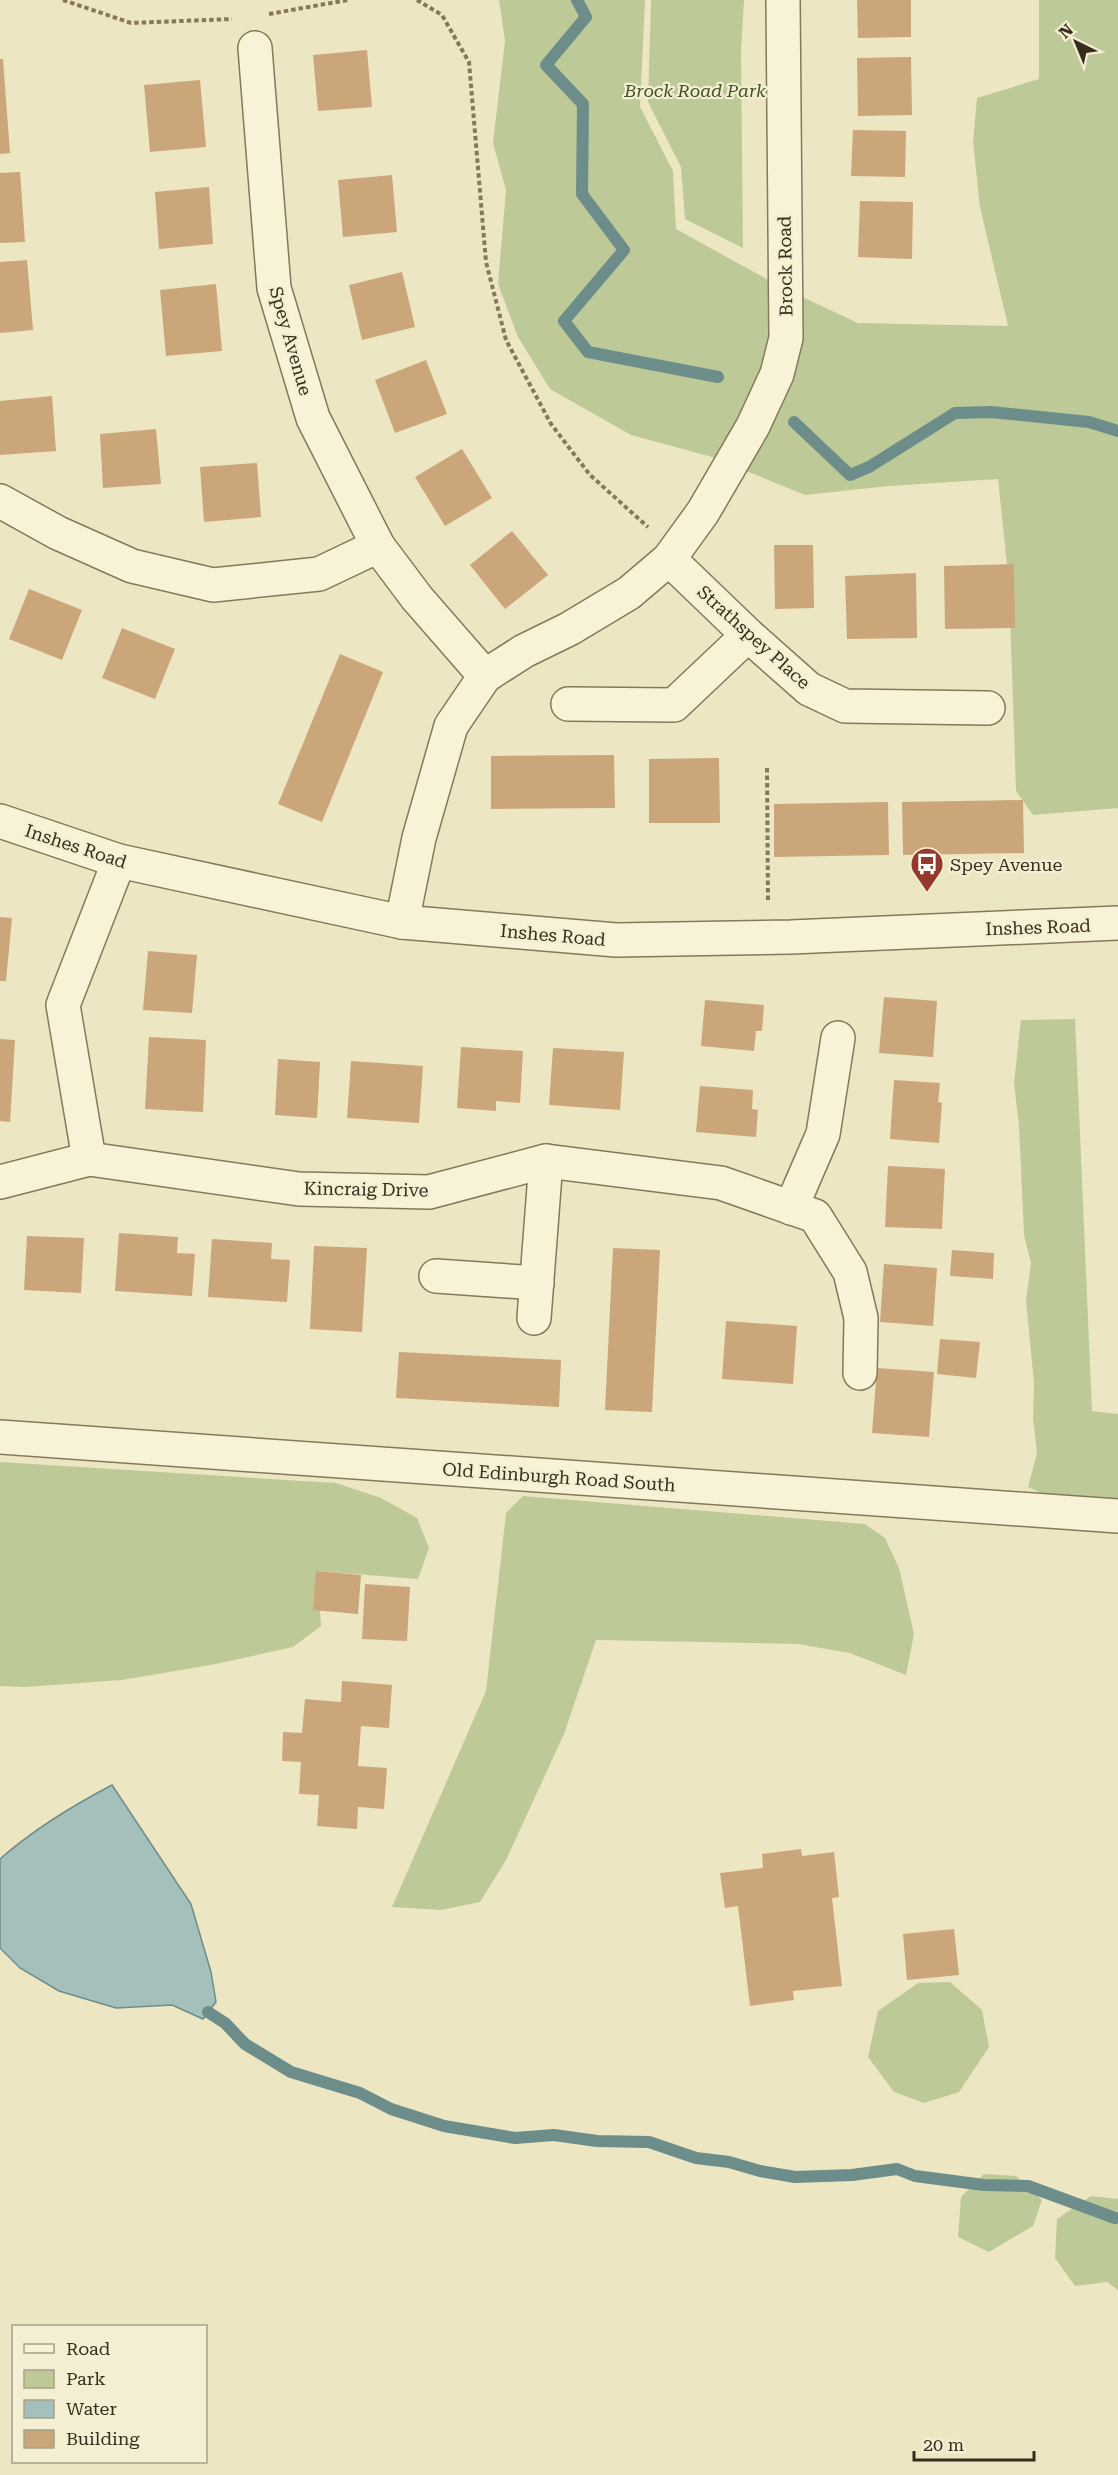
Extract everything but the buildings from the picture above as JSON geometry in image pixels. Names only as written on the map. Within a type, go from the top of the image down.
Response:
[{"type":"street","name":"Brock Road","points":[[486,676],[524,651],[569,629],[629,593],[669,559],[703,512],[753,426],[777,374],[786,338],[783,0]]},
{"type":"street","name":"Spey Avenue","points":[[255,48],[274,288],[313,418],[378,546],[417,598],[486,676]]},
{"type":"street","points":[[0,501],[58,533],[132,566],[213,585],[319,574],[378,546]]},
{"type":"street","name":"Strathspey Place","points":[[669,559],[748,635],[809,689],[845,706],[988,708]]},
{"type":"street","points":[[568,704],[674,705],[748,635]]},
{"type":"street","points":[[402,922],[419,837],[451,726],[486,676]]},
{"type":"street","name":"Inshes Road","points":[[0,821],[119,861],[402,922],[615,940],[791,937],[1118,923]]},
{"type":"street","points":[[89,1159],[63,1005],[119,861]]},
{"type":"street","points":[[838,1038],[823,1134],[803,1212],[850,1272],[861,1318],[860,1373]]},
{"type":"street","name":"Kincraig Drive","points":[[0,1182],[89,1159],[299,1189],[429,1192],[546,1161],[721,1183],[803,1212]]},
{"type":"street","points":[[534,1318],[546,1161]]},
{"type":"street","points":[[436,1276],[537,1282]]},
{"type":"street","name":"Old Edinburgh Road South","points":[[0,1437],[1118,1516]]},
{"type":"path","points":[[63,0],[131,23],[238,18]]},
{"type":"path","points":[[259,15],[348,0]]},
{"type":"path","points":[[417,0],[442,15],[469,62],[486,262],[506,340],[550,424],[590,475],[653,531]]},
{"type":"path","points":[[767,768],[768,911]]},
{"type":"green space","points":[[499,0],[645,0],[640,107],[673,171],[676,229],[781,287],[858,323],[1008,326],[980,207],[973,142],[977,98],[1039,79],[1039,0],[1118,0],[1118,808],[1033,815],[1016,791],[1009,584],[998,479],[889,486],[805,495],[712,457],[631,435],[550,389],[518,337],[498,284],[506,190],[493,143],[505,41]]},
{"type":"green space","name":"Brock Road Park","points":[[651,0],[744,0],[741,53],[743,248],[685,219],[681,167],[648,102]]},
{"type":"green space","points":[[1075,1019],[1092,1411],[1118,1414],[1118,1499],[1048,1496],[1028,1487],[1037,1453],[1033,1418],[1034,1383],[1026,1300],[1031,1263],[1024,1235],[1019,1125],[1014,1083],[1021,1020]]},
{"type":"green space","points":[[0,1462],[336,1483],[381,1498],[417,1518],[429,1548],[418,1579],[317,1571],[321,1626],[293,1647],[216,1664],[122,1680],[25,1687],[0,1686]]},
{"type":"green space","points":[[523,1496],[865,1524],[885,1538],[899,1568],[914,1634],[906,1675],[850,1653],[798,1644],[596,1640],[564,1734],[506,1860],[480,1902],[441,1910],[392,1907],[486,1691],[506,1513]]},
{"type":"green space","points":[[950,1982],[982,2010],[989,2047],[959,2092],[924,2103],[894,2092],[868,2057],[878,2011],[918,1983]]},
{"type":"green space","points":[[984,2174],[1016,2176],[1042,2200],[1033,2226],[989,2252],[958,2237],[961,2197]]},
{"type":"green space","points":[[1091,2196],[1118,2199],[1118,2290],[1107,2282],[1075,2286],[1055,2258],[1057,2219]]},
{"type":"water","points":[[112,1785],[191,1904],[211,1972],[216,2002],[203,2019],[172,2005],[116,2008],[59,1991],[20,1968],[0,1948],[0,1859],[54,1819]]},
{"type":"waterway","points":[[577,0],[586,17],[546,65],[583,104],[582,194],[624,250],[564,321],[588,352],[718,377]]},
{"type":"waterway","points":[[794,422],[850,475],[869,467],[955,413],[991,412],[1089,422],[1118,431]]},
{"type":"waterway","points":[[208,2012],[225,2023],[245,2044],[291,2072],[360,2093],[391,2109],[444,2126],[515,2138],[554,2135],[597,2141],[649,2142],[696,2158],[729,2162],[760,2171],[795,2177],[852,2175],[897,2169],[915,2176],[984,2185],[1028,2186],[1115,2218]]},
{"type":"place","name":"Spey Avenue","points":[[927,893]]}]
